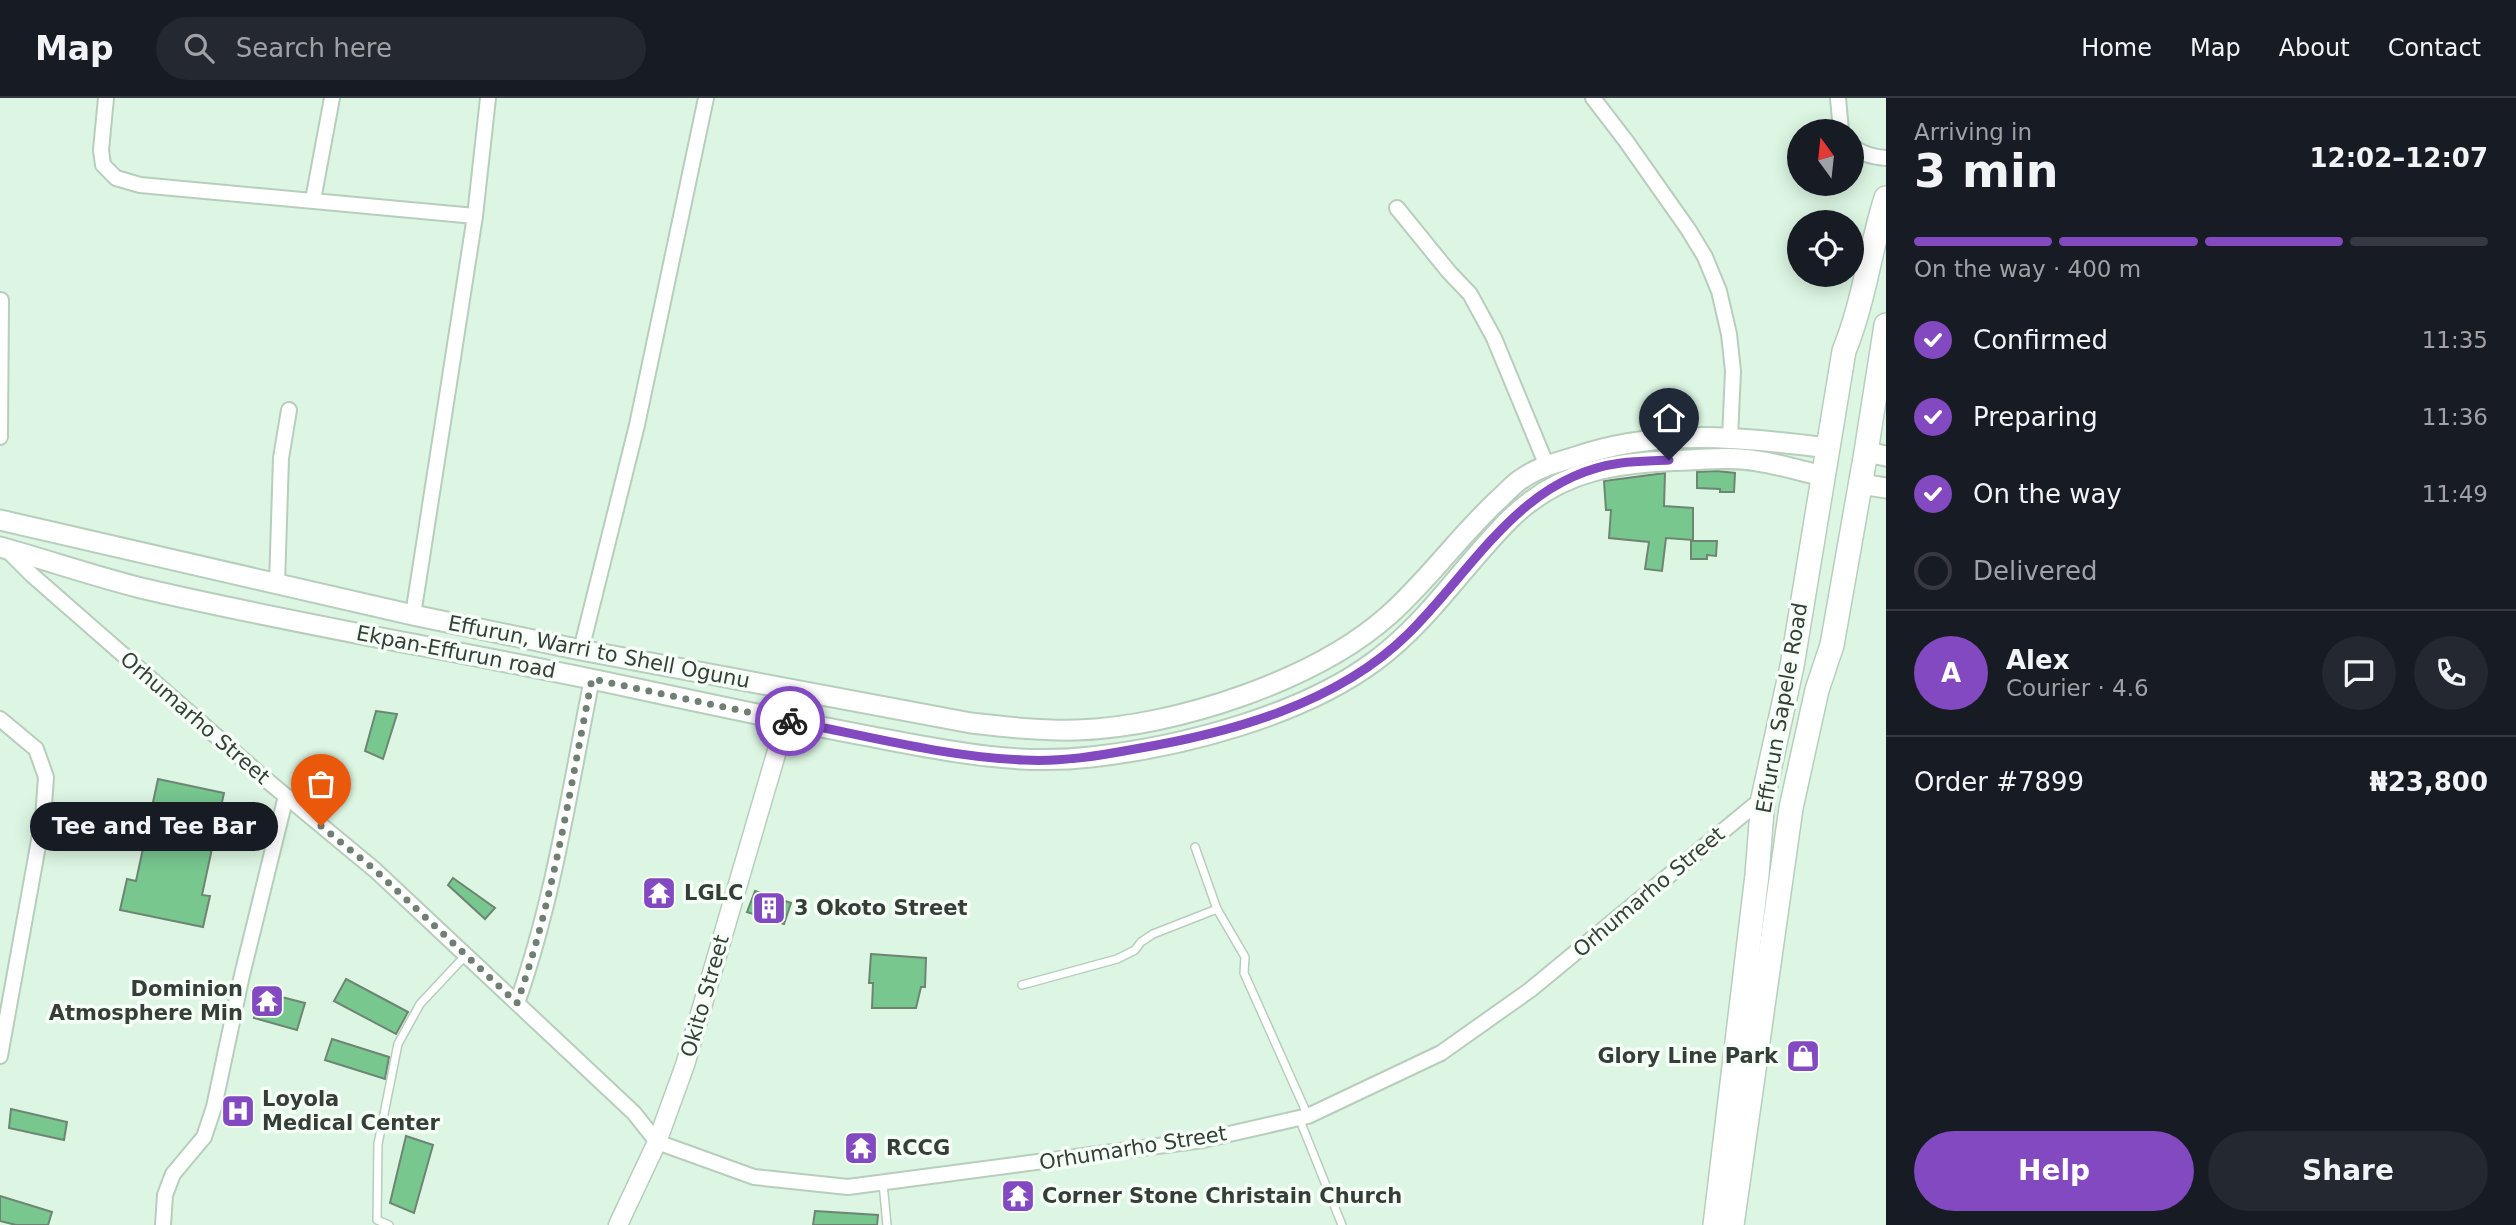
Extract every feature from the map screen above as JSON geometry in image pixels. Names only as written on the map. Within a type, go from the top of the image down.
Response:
[{"type":"highway","name":"Effurun Sapele Road","points":[[1714,1225],[1757,876],[1763,798],[1793,666],[1798,621],[1844,351],[1859,305],[1875,232],[1886,198]]},
{"type":"highway","name":"Effurun Sapele Road","points":[[1732,1225],[1791,808],[1817,690],[1832,645],[1861,484],[1876,454],[1886,325]]},
{"type":"main road","name":"Effurun, Warri to Shell Ogunu","points":[[0,520],[413,615],[581,650],[971,723],[1024,729],[1077,730],[1132,725],[1228,700],[1321,661],[1359,640],[1391,613],[1486,511],[1522,478],[1547,466],[1599,448],[1662,437],[1730,438],[1828,448]]},
{"type":"main road","name":"Ekpan-Effurun road","points":[[3,548],[150,590],[280,618],[963,754],[1026,760],[1090,757],[1174,743],[1300,704],[1373,662],[1408,635],[1510,519],[1533,499],[1559,483],[1586,472],[1620,463],[1738,459],[1762,461],[1824,476]]},
{"type":"main road","points":[[1861,484],[1886,488]]},
{"type":"main road","points":[[963,754],[971,723]]},
{"type":"street","points":[[106,98],[101,150],[103,165],[116,178],[140,185],[475,216]]},
{"type":"street","points":[[313,200],[332,98]]},
{"type":"street","points":[[413,615],[475,216],[488,98]]},
{"type":"street","points":[[581,650],[637,425],[706,98]]},
{"type":"street","points":[[1592,98],[1688,229],[1705,257],[1714,279],[1729,334],[1733,371],[1730,438]]},
{"type":"street","points":[[1838,98],[1840,119]]},
{"type":"street","points":[[1864,153],[1886,158]]},
{"type":"street","points":[[1397,208],[1470,294],[1494,338],[1547,466]]},
{"type":"street","points":[[0,437],[1,300]]},
{"type":"street","points":[[277,584],[281,458],[289,410]]},
{"type":"street","name":"Orhumarho Street","points":[[3,548],[286,796],[375,870],[634,1113],[657,1142],[754,1177],[848,1187],[1203,1140],[1303,1116],[1441,1053],[1530,990],[1763,798]]},
{"type":"street","points":[[517,1003],[529,970],[552,884],[592,679]]},
{"type":"street","points":[[0,719],[36,749],[46,777],[43,818],[0,1056]]},
{"type":"street","name":"Okito Street","points":[[618,1225],[657,1142],[685,1065],[786,720]]},
{"type":"street","points":[[163,1225],[165,1195],[173,1174],[204,1137],[214,1107],[242,975],[286,796]]},
{"type":"lane","points":[[1195,848],[1217,909],[1245,957],[1244,972],[1303,1116],[1342,1225]]},
{"type":"lane","points":[[1022,985],[1117,959],[1135,950],[1153,934],[1217,909]]},
{"type":"lane","points":[[389,1225],[377,1220],[378,1144],[398,1044],[420,1004],[466,956]]},
{"type":"lane","points":[[883,1182],[887,1225]]},
{"type":"building","points":[[1697,472],[1735,473],[1734,492],[1697,488]]},
{"type":"building","points":[[1665,473],[1664,506],[1693,508],[1693,540],[1666,538],[1662,571],[1645,569],[1649,542],[1609,538],[1611,510],[1606,510],[1604,481]]},
{"type":"building","points":[[1691,541],[1717,541],[1716,556],[1691,559]]},
{"type":"building","points":[[376,711],[397,714],[383,759],[365,751]]},
{"type":"building","points":[[158,779],[224,793],[202,895],[210,896],[203,927],[120,910],[127,879],[136,881]]},
{"type":"building","points":[[453,878],[495,908],[485,919],[448,885]]},
{"type":"building","name":"3 Okoto Street","points":[[755,891],[791,903],[784,924],[747,912]]},
{"type":"building","points":[[871,954],[926,958],[925,987],[921,987],[916,1008],[872,1008],[873,983],[869,983]]},
{"type":"building","points":[[346,979],[408,1012],[396,1034],[334,1001]]},
{"type":"building","points":[[262,992],[305,1003],[297,1030],[254,1018]]},
{"type":"building","points":[[332,1039],[389,1057],[385,1079],[325,1060]]},
{"type":"building","points":[[11,1109],[67,1122],[64,1140],[9,1128]]},
{"type":"building","points":[[406,1136],[433,1145],[414,1213],[390,1203]]},
{"type":"building","points":[[0,1196],[52,1212],[48,1225],[16,1225],[0,1221]]},
{"type":"building","points":[[815,1211],[878,1215],[877,1225],[813,1225]]},
{"type":"way so far","points":[[321,826],[375,870],[517,1003],[529,970],[552,884],[592,679],[790,721]]},
{"type":"place","name":"Tee and Tee Bar","points":[[321,826]]},
{"type":"place","name":"LGLC","points":[[659,893]]},
{"type":"place","name":"3 Okoto Street","points":[[769,908]]},
{"type":"place","name":"Dominion Atmosphere Min","points":[[267,1001]]},
{"type":"place","name":"Glory Line Park","points":[[1803,1056]]},
{"type":"place","name":"Loyola Medical Center","points":[[238,1111]]},
{"type":"place","name":"RCCG","points":[[861,1148]]},
{"type":"place","name":"Corner Stone Christain Church","points":[[1018,1196]]},
{"type":"route","points":[[790,721],[963,754],[1026,760],[1090,757],[1174,743],[1232,727],[1300,704],[1343,682],[1373,662],[1408,635],[1510,519],[1533,499],[1559,483],[1620,463],[1669,460]]}]
